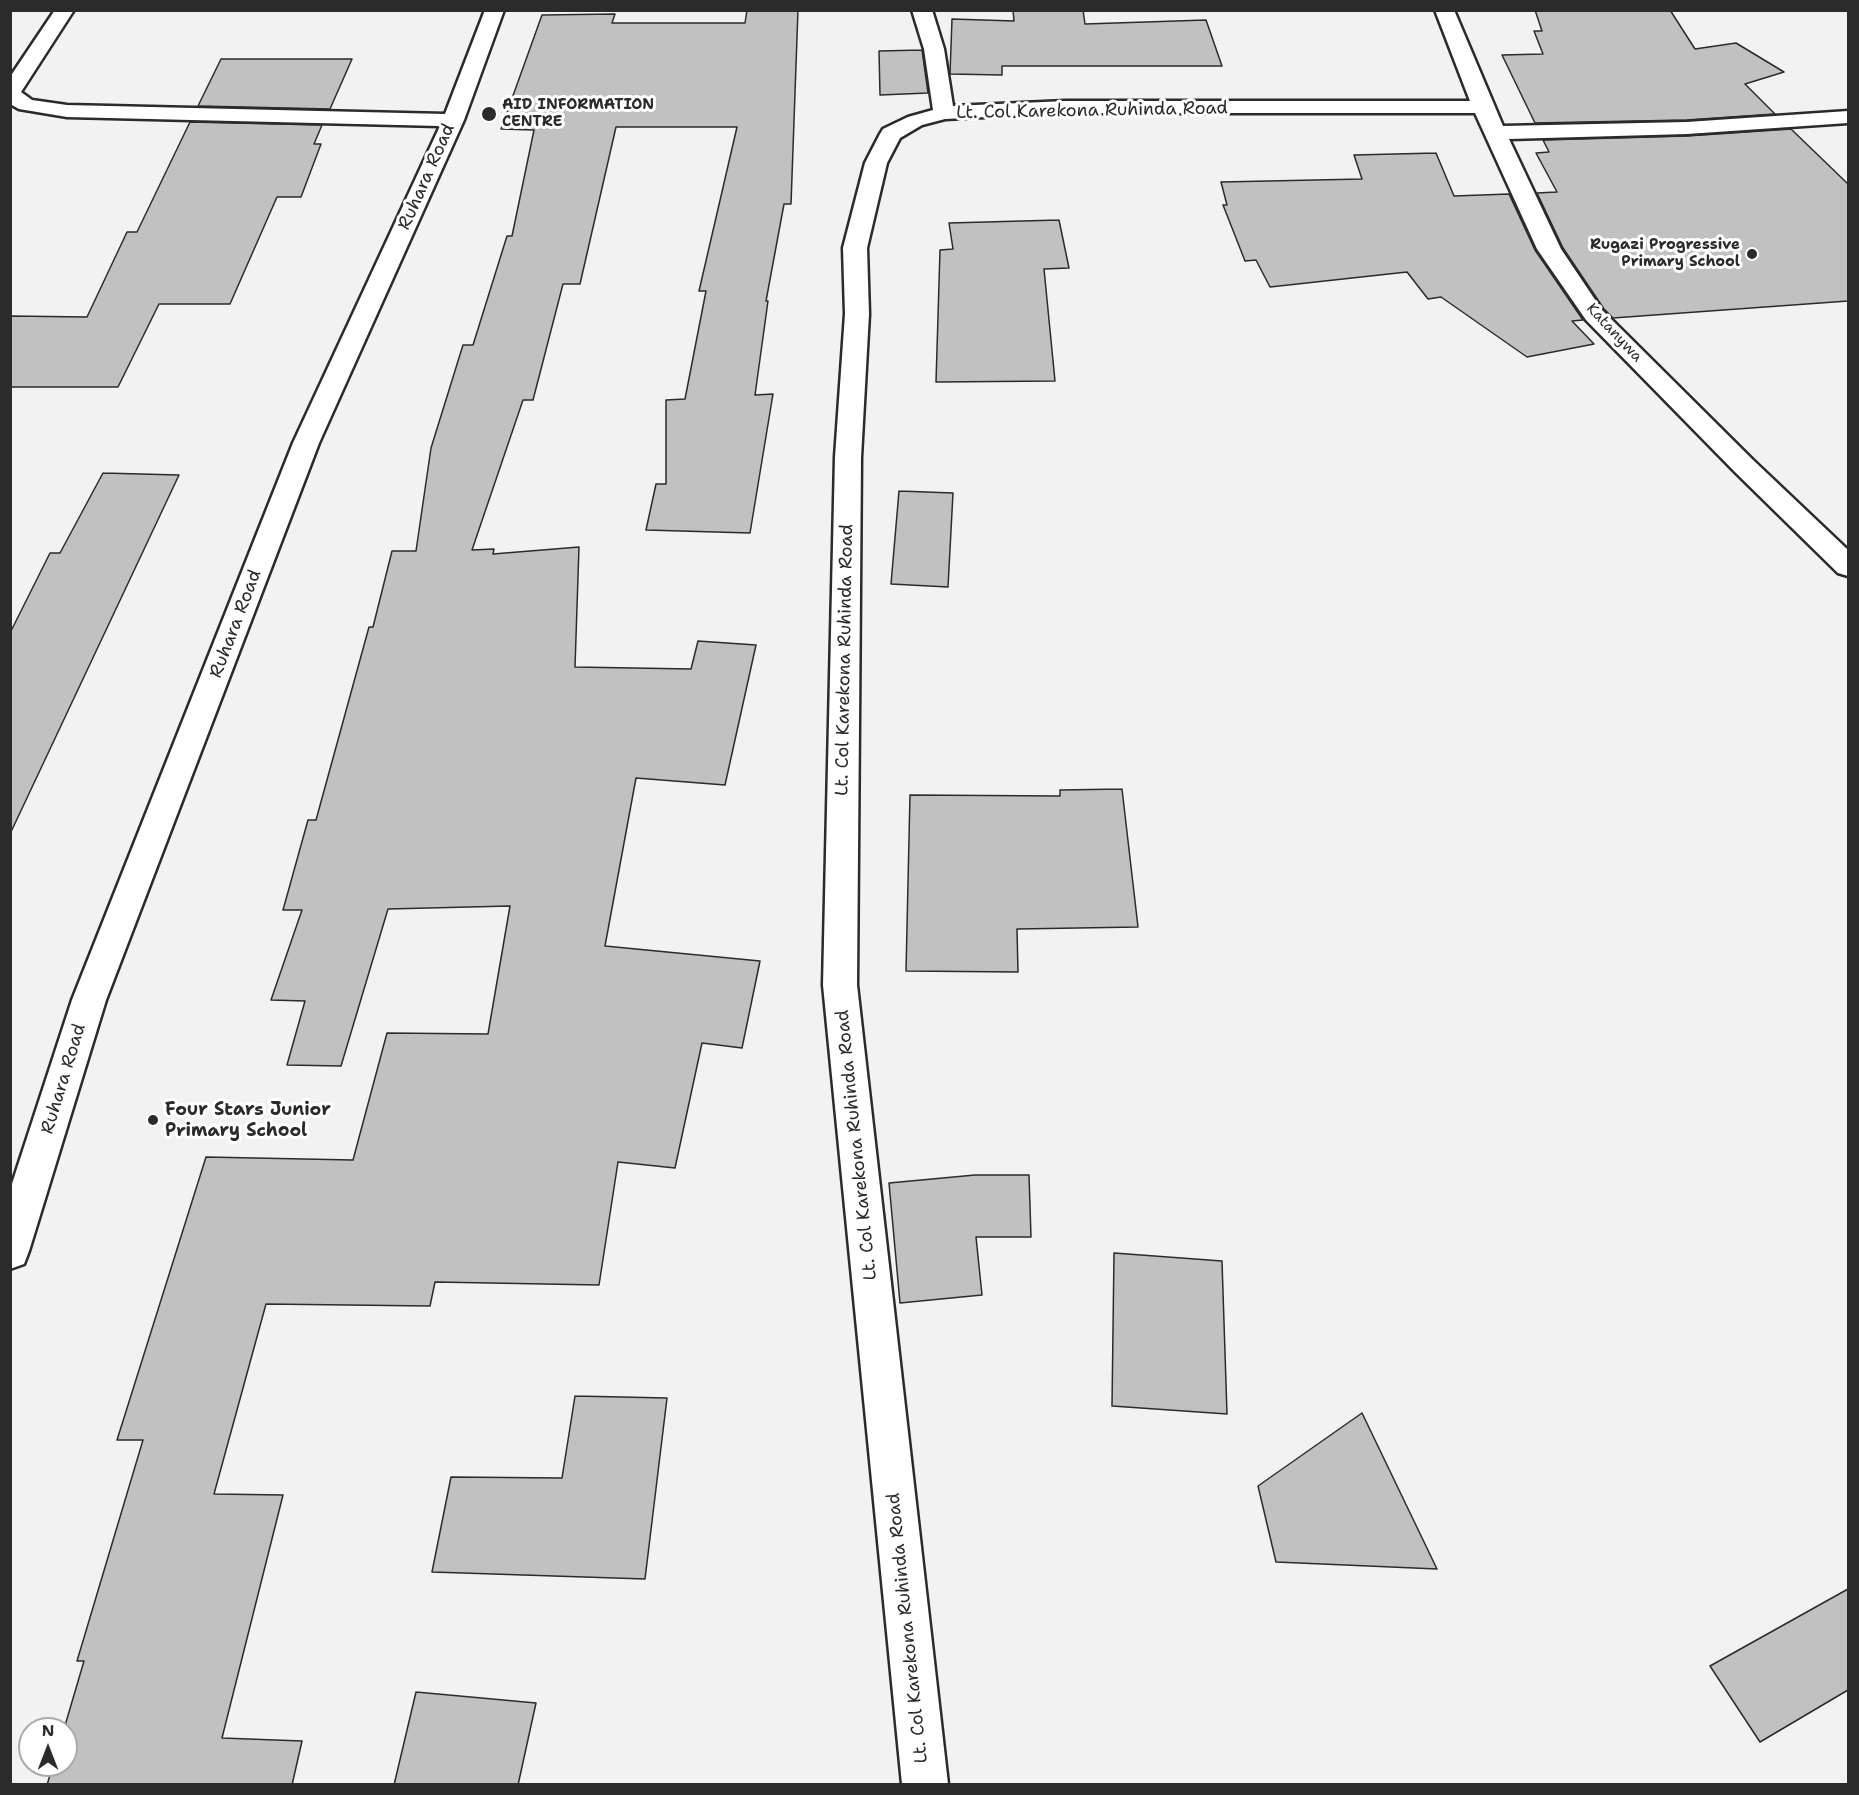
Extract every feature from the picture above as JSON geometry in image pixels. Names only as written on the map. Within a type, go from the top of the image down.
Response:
[{"type":"street","points":[[65,10],[10,93],[26,105],[66,111],[453,120]]},
{"type":"street","name":"Ruhara Road","points":[[10,1251],[89,1000],[289,487],[311,432],[453,120],[495,10]]},
{"type":"street","points":[[922,10],[934,49],[944,113]]},
{"type":"street","name":"Katanywa","points":[[1444,10],[1489,120],[1549,249],[1594,315],[1744,466],[1848,566]]},
{"type":"street","name":"Lt. Col Karekona Ruhinda Road","points":[[925,1785],[840,985],[848,457],[857,314],[855,248],[876,163],[891,134],[915,121],[944,113],[1066,107],[1687,128],[1848,117]]},
{"type":"building","points":[[747,10],[798,10],[791,204],[784,204],[766,301],[768,301],[755,395],[773,394],[750,533],[646,530],[656,484],[666,484],[666,400],[685,399],[706,291],[699,291],[737,127],[616,127],[580,284],[563,284],[533,400],[523,400],[472,550],[494,549],[493,554],[579,547],[575,667],[691,669],[698,641],[756,645],[725,785],[636,778],[605,946],[760,961],[742,1048],[702,1043],[675,1168],[618,1162],[599,1285],[435,1282],[430,1306],[266,1304],[214,1494],[283,1495],[222,1738],[302,1741],[292,1785],[47,1785],[49,1777],[78,1777],[78,1717],[68,1717],[84,1661],[77,1661],[143,1440],[117,1440],[206,1157],[353,1160],[387,1033],[488,1034],[510,906],[388,909],[341,1066],[287,1065],[305,1001],[271,1000],[302,910],[283,910],[308,820],[316,820],[369,627],[373,627],[392,551],[416,551],[431,448],[463,345],[473,345],[507,236],[512,236],[534,130],[501,129],[542,15],[615,14],[612,23],[745,23]]},
{"type":"building","points":[[1013,10],[1083,10],[1085,24],[1206,20],[1222,66],[1002,66],[1002,75],[950,74],[952,19],[1014,21]]},
{"type":"building","points":[[1535,10],[1670,10],[1695,49],[1736,43],[1784,72],[1745,84],[1775,114],[1687,120],[1535,123],[1502,55],[1543,54],[1534,31],[1542,31]]},
{"type":"building","points":[[922,50],[928,93],[880,95],[879,51]]},
{"type":"building","points":[[221,59],[352,59],[330,109],[198,106]]},
{"type":"building","points":[[190,122],[322,125],[314,144],[321,144],[301,197],[277,197],[230,304],[159,304],[118,387],[10,387],[10,316],[87,317],[127,232],[137,232]]},
{"type":"building","points":[[1791,129],[1848,184],[1848,301],[1613,318],[1604,309],[1563,248],[1537,193],[1557,192],[1536,153],[1549,152],[1543,140],[1687,136]]},
{"type":"building","points":[[1436,153],[1454,196],[1509,194],[1535,250],[1583,320],[1572,321],[1594,344],[1527,357],[1441,297],[1428,299],[1407,272],[1270,287],[1256,260],[1245,261],[1223,205],[1227,205],[1221,182],[1362,179],[1354,155]]},
{"type":"building","points":[[1059,220],[1069,268],[1044,269],[1055,381],[936,382],[940,250],[953,249],[949,223]]},
{"type":"building","points":[[103,473],[179,475],[10,834],[10,633],[50,553],[60,553]]},
{"type":"building","points":[[899,491],[953,493],[948,587],[891,584]]},
{"type":"building","points":[[1122,789],[1138,927],[1017,929],[1018,972],[906,971],[910,795],[1060,796],[1060,790]]},
{"type":"building","points":[[975,1175],[1029,1175],[1031,1237],[976,1237],[982,1295],[900,1303],[889,1183]]},
{"type":"building","points":[[1114,1253],[1222,1261],[1227,1414],[1112,1406]]},
{"type":"building","points":[[575,1396],[667,1398],[645,1579],[432,1572],[451,1477],[562,1478]]},
{"type":"building","points":[[1362,1413],[1437,1569],[1276,1562],[1258,1486]]},
{"type":"building","points":[[1848,1589],[1848,1690],[1760,1742],[1710,1666]]},
{"type":"building","points":[[416,1692],[536,1703],[518,1785],[394,1785]]},
{"type":"place","name":"AID INFORMATION CENTRE","points":[[489,114]]},
{"type":"place","name":"Rugazi Progressive Primary School","points":[[1752,254]]},
{"type":"place","name":"Four Stars Junior Primary School","points":[[153,1120]]}]
